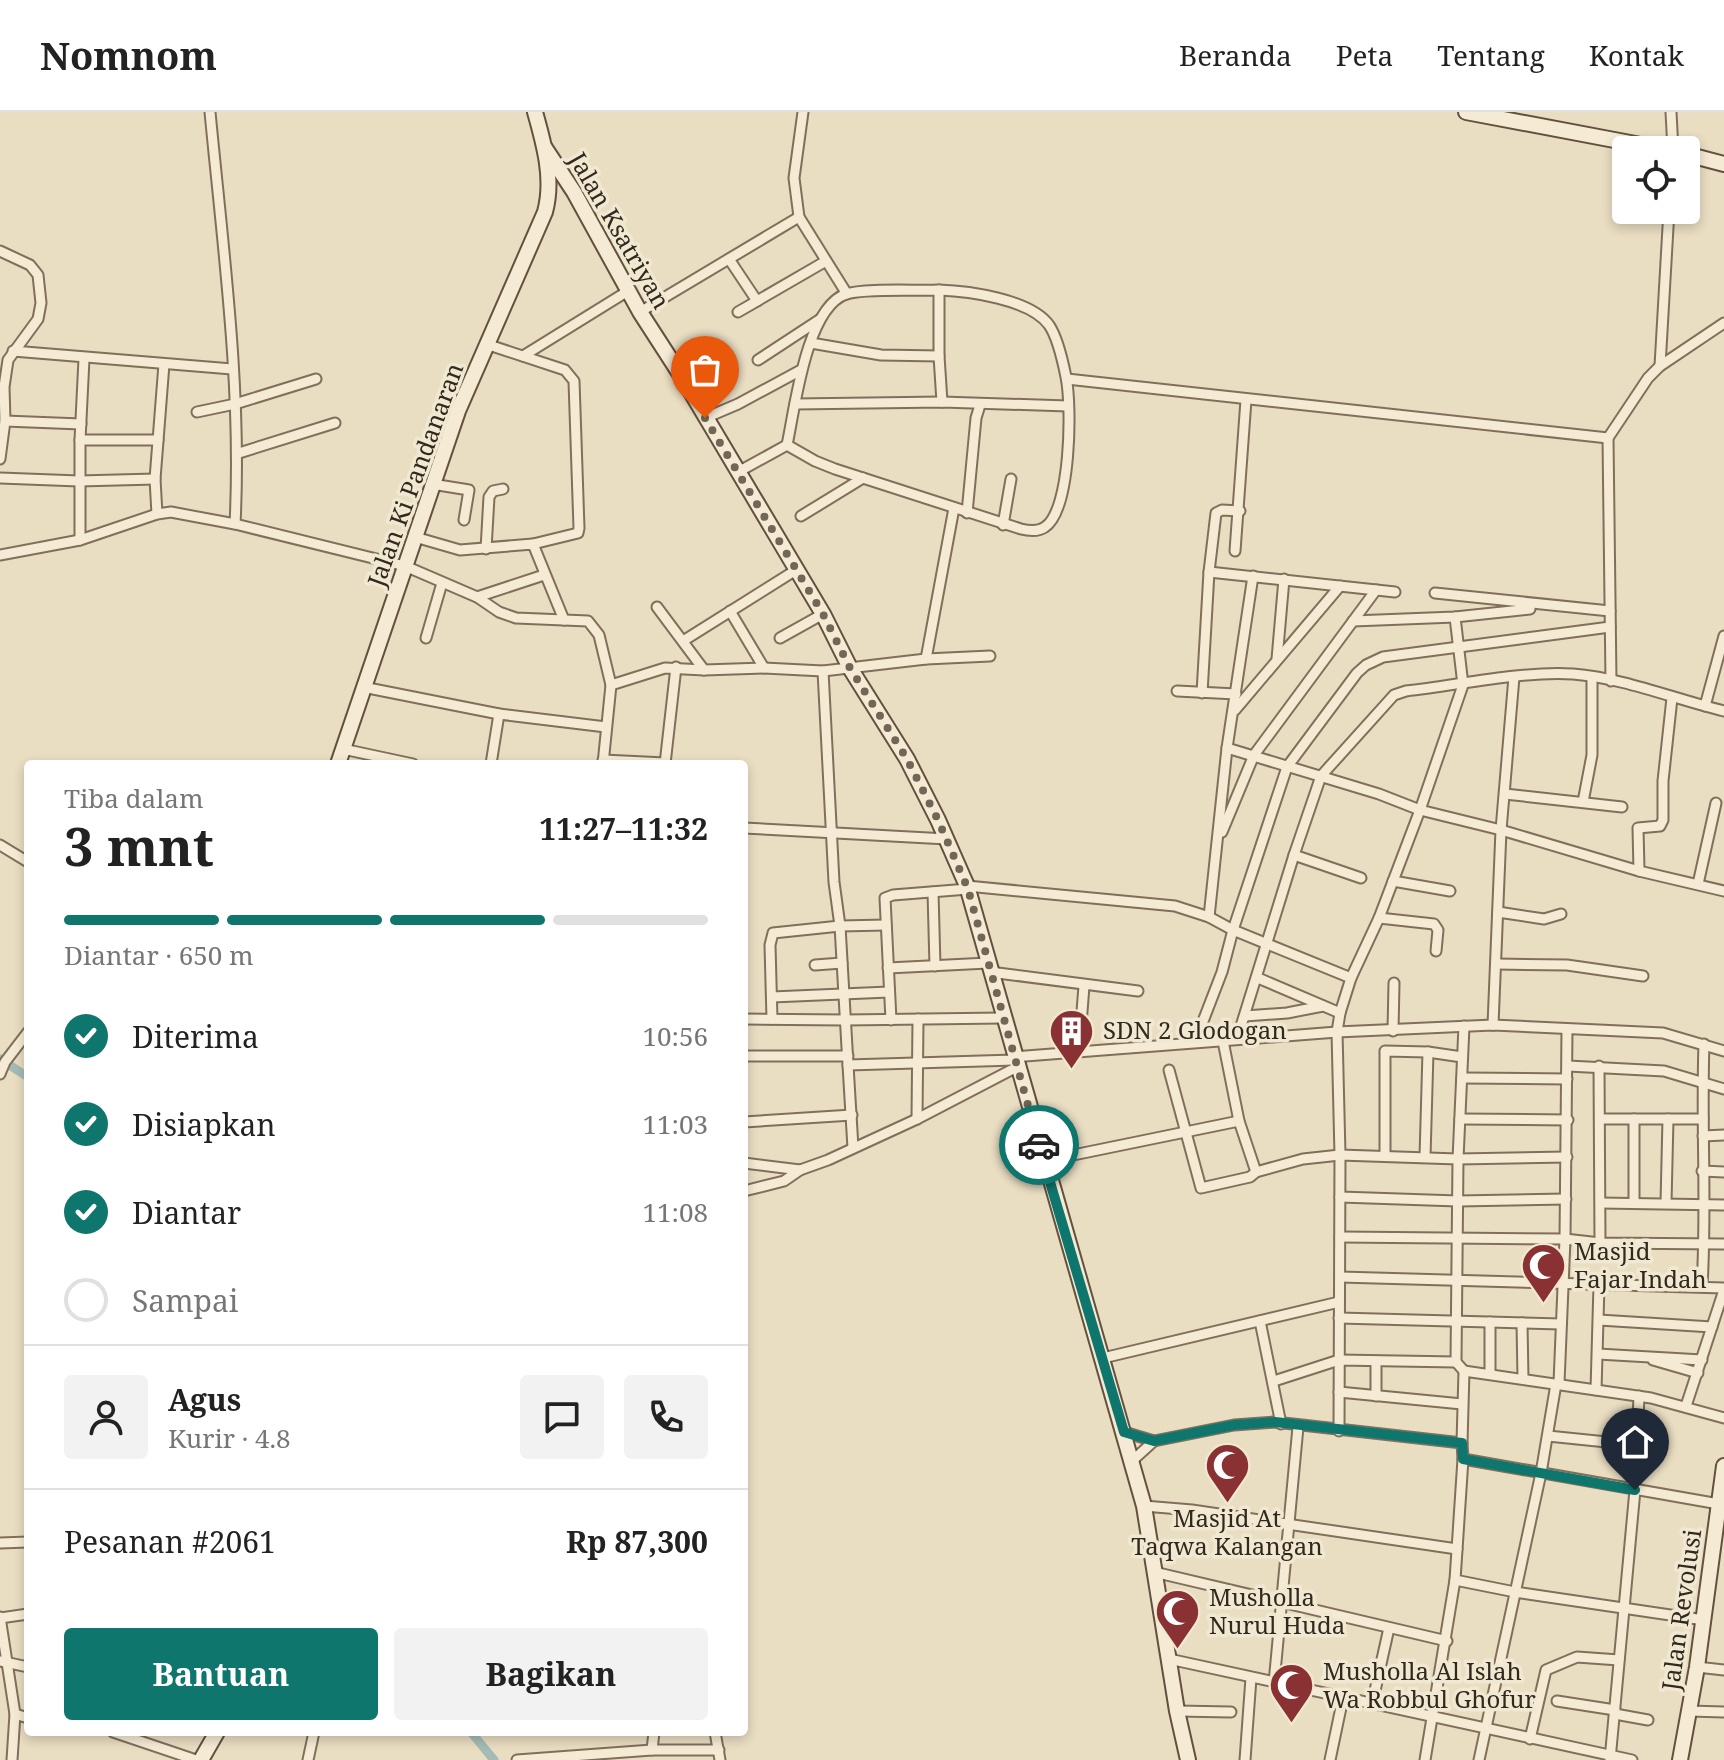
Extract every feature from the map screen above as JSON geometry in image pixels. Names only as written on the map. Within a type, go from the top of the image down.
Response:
[{"type":"street","points":[[210,112],[228,292],[239,453],[235,524]]},
{"type":"street","name":"Jalan Ki Pandanaran","points":[[340,757],[458,411],[489,345],[549,199],[545,148],[535,112]]},
{"type":"street","points":[[803,112],[794,178],[799,217],[847,294]]},
{"type":"street","points":[[1466,112],[1612,139]]},
{"type":"street","points":[[1670,136],[1671,112]]},
{"type":"street","name":"Jalan Ksatriyan","points":[[545,148],[574,192],[640,312],[823,614],[850,668],[907,759],[968,888],[1144,1506],[1177,1711],[1188,1760]]},
{"type":"street","points":[[1700,158],[1724,164]]},
{"type":"street","points":[[549,199],[561,193],[574,192]]},
{"type":"street","points":[[640,312],[799,217]]},
{"type":"street","points":[[1660,366],[1668,224]]},
{"type":"street","points":[[0,251],[30,265],[38,275],[41,289],[38,319],[8,360],[2,386],[4,418],[0,459]]},
{"type":"street","points":[[729,259],[757,301]]},
{"type":"street","points":[[738,312],[826,261]]},
{"type":"street","points":[[939,290],[942,402]]},
{"type":"street","points":[[523,356],[628,291]]},
{"type":"street","points":[[972,291],[991,295],[1043,319],[1054,335],[1067,379],[1068,406],[1063,489],[1052,520],[1044,527],[1035,530],[1003,525],[815,461],[787,445],[801,370],[819,320],[829,307],[847,294],[972,291]]},
{"type":"street","points":[[758,360],[819,320]]},
{"type":"street","points":[[1611,681],[1608,438],[1648,378],[1660,366],[1724,323]]},
{"type":"street","points":[[811,343],[881,355],[939,356]]},
{"type":"street","points":[[415,537],[460,550],[533,544],[578,533],[574,381],[565,370],[489,345]]},
{"type":"street","points":[[13,351],[232,369]]},
{"type":"street","points":[[80,540],[84,359]]},
{"type":"street","points":[[157,514],[155,479],[164,364]]},
{"type":"street","points":[[705,418],[801,370]]},
{"type":"street","points":[[197,412],[235,404],[316,379]]},
{"type":"street","points":[[1067,379],[1608,438]]},
{"type":"street","points":[[1235,551],[1246,400]]},
{"type":"street","points":[[795,404],[942,402],[1068,406]]},
{"type":"street","points":[[967,513],[976,418],[980,405]]},
{"type":"street","points":[[4,418],[81,424]]},
{"type":"street","points":[[239,453],[335,423]]},
{"type":"street","points":[[80,440],[158,440]]},
{"type":"street","points":[[738,472],[787,445]]},
{"type":"street","points":[[0,478],[79,481],[155,479]]},
{"type":"street","points":[[801,516],[863,478]]},
{"type":"street","points":[[1003,525],[1011,479]]},
{"type":"street","points":[[432,484],[469,490],[464,520]]},
{"type":"street","points":[[486,549],[489,497],[493,491],[503,489]]},
{"type":"street","points":[[926,659],[954,508]]},
{"type":"street","points":[[1202,693],[1209,572],[1216,513],[1222,510],[1240,511]]},
{"type":"street","points":[[0,555],[80,540],[171,512],[235,524],[405,566],[477,597],[499,612],[516,618],[588,621],[595,627],[611,685],[603,760]]},
{"type":"street","points":[[533,544],[564,620]]},
{"type":"street","points":[[683,641],[796,570]]},
{"type":"street","points":[[1209,572],[1395,592]]},
{"type":"street","points":[[477,597],[544,575]]},
{"type":"street","points":[[1209,917],[1227,748],[1253,576]]},
{"type":"street","points":[[1277,659],[1284,579]]},
{"type":"street","points":[[426,638],[442,583]]},
{"type":"street","points":[[1233,712],[1340,586]]},
{"type":"street","points":[[1218,840],[1254,755],[1376,590]]},
{"type":"street","points":[[1435,593],[1610,611]]},
{"type":"street","points":[[657,607],[704,670]]},
{"type":"street","points":[[1353,621],[1455,617],[1530,609]]},
{"type":"street","points":[[730,611],[764,668]]},
{"type":"street","points":[[780,638],[823,614]]},
{"type":"street","points":[[1339,1431],[1337,1032],[1351,978],[1379,918],[1463,685],[1455,617]]},
{"type":"street","points":[[1195,1042],[1222,972],[1287,767],[1366,665],[1383,657],[1610,627]]},
{"type":"street","points":[[1705,706],[1724,636]]},
{"type":"street","points":[[611,685],[676,667],[823,671],[926,659],[990,656]]},
{"type":"street","points":[[665,760],[676,667]]},
{"type":"street","points":[[823,671],[853,1148]]},
{"type":"street","points":[[1237,1039],[1321,776],[1394,695],[1514,677],[1571,674],[1611,681],[1724,711]]},
{"type":"street","points":[[1493,1025],[1501,830],[1514,677]]},
{"type":"street","points":[[1583,802],[1592,755],[1592,677]]},
{"type":"street","points":[[363,687],[499,714],[606,727]]},
{"type":"street","points":[[1177,691],[1236,694]]},
{"type":"street","points":[[1639,871],[1638,828],[1663,823],[1663,781],[1672,698]]},
{"type":"street","points":[[492,760],[499,714]]},
{"type":"street","points":[[1227,748],[1420,810],[1501,830],[1639,871],[1724,891]]},
{"type":"street","points":[[340,757],[371,760]]},
{"type":"street","points":[[1505,794],[1622,807]]},
{"type":"street","points":[[1698,884],[1716,803]]},
{"type":"street","points":[[748,828],[947,839]]},
{"type":"street","points":[[0,845],[24,860]]},
{"type":"street","points":[[1294,855],[1361,878]]},
{"type":"street","points":[[1393,881],[1450,891]]},
{"type":"street","points":[[891,1020],[886,897],[968,888],[1165,904],[1209,917],[1233,930],[1351,978]]},
{"type":"street","points":[[933,892],[935,966]]},
{"type":"street","points":[[1498,912],[1541,919],[1561,914]]},
{"type":"street","points":[[1379,918],[1434,924],[1438,930],[1436,951]]},
{"type":"street","points":[[772,1019],[771,934],[840,926],[886,925]]},
{"type":"street","points":[[815,965],[842,963]]},
{"type":"street","points":[[1496,964],[1567,965],[1643,976]]},
{"type":"street","points":[[888,968],[989,968],[1084,986],[1138,991]]},
{"type":"street","points":[[1258,978],[1340,1013]]},
{"type":"street","points":[[1393,1031],[1394,983]]},
{"type":"street","points":[[1079,1050],[1084,986]]},
{"type":"street","points":[[772,997],[889,992]]},
{"type":"street","points":[[1245,1016],[1323,1006]]},
{"type":"street","points":[[748,1019],[1003,1018]]},
{"type":"street","points":[[917,1119],[918,1019]]},
{"type":"street","points":[[748,1056],[918,1064],[1015,1061],[1079,1050],[1337,1032],[1493,1025],[1663,1033],[1723,1048]]},
{"type":"street","points":[[1464,1026],[1458,1159],[1456,1362],[1464,1371],[1639,1396],[1724,1418]]},
{"type":"street","points":[[1479,1760],[1558,1384],[1565,1239],[1567,1029]]},
{"type":"street","points":[[0,1074],[24,1037]]},
{"type":"street","points":[[1223,1041],[1239,1121],[1256,1172]]},
{"type":"street","points":[[1702,1286],[1705,1244],[1702,1204],[1704,1044]]},
{"type":"street","points":[[1385,1156],[1384,1052],[1428,1052],[1462,1057]]},
{"type":"street","points":[[1425,1157],[1428,1052]]},
{"type":"street","points":[[748,1190],[784,1181],[800,1170],[917,1119],[1015,1061]]},
{"type":"street","points":[[1568,1066],[1664,1071],[1724,1089]]},
{"type":"street","points":[[1599,1066],[1600,1243]]},
{"type":"street","points":[[1169,1070],[1201,1188],[1245,1179],[1256,1172],[1303,1159],[1340,1155],[1458,1159],[1567,1157]]},
{"type":"street","points":[[1462,1078],[1567,1079]]},
{"type":"street","points":[[748,1122],[852,1115]]},
{"type":"street","points":[[1460,1119],[1568,1120]]},
{"type":"street","points":[[1601,1119],[1703,1119]]},
{"type":"street","points":[[1634,1119],[1634,1203]]},
{"type":"street","points":[[1666,1203],[1668,1119]]},
{"type":"street","points":[[1044,1161],[1239,1121]]},
{"type":"street","points":[[1703,1136],[1724,1135]]},
{"type":"street","points":[[748,1164],[800,1170]]},
{"type":"street","points":[[1702,1171],[1724,1172]]},
{"type":"street","points":[[1340,1197],[1458,1201],[1566,1199]]},
{"type":"street","points":[[1601,1203],[1724,1205]]},
{"type":"street","points":[[1340,1237],[1724,1244]]},
{"type":"street","points":[[1340,1277],[1724,1289],[1686,1406]]},
{"type":"street","points":[[1596,1390],[1599,1285]]},
{"type":"street","points":[[1103,1358],[1339,1302]]},
{"type":"street","points":[[1339,1318],[1561,1324]]},
{"type":"street","points":[[1599,1320],[1712,1327]]},
{"type":"street","points":[[1260,1321],[1281,1424]]},
{"type":"street","points":[[1490,1322],[1490,1374]]},
{"type":"street","points":[[1522,1323],[1523,1379]]},
{"type":"street","points":[[1598,1354],[1702,1360]]},
{"type":"street","points":[[1650,1358],[1664,1365],[1698,1373]]},
{"type":"street","points":[[1274,1381],[1339,1360],[1456,1362]]},
{"type":"street","points":[[1376,1361],[1376,1396]]},
{"type":"street","points":[[1425,1760],[1455,1580],[1463,1459],[1464,1371]]},
{"type":"street","points":[[1339,1392],[1462,1404]]},
{"type":"street","points":[[1611,1758],[1635,1490],[1639,1396]]},
{"type":"street","points":[[1124,1432],[1154,1441],[1252,1423],[1462,1443]]},
{"type":"street","points":[[1274,1683],[1298,1427]]},
{"type":"street","points":[[1548,1436],[1636,1445]]},
{"type":"street","points":[[1132,1461],[1154,1441]]},
{"type":"street","points":[[1463,1459],[1719,1504]]},
{"type":"street","name":"Jalan Revolusi","points":[[1680,1760],[1704,1620],[1718,1561],[1719,1504],[1724,1466]]},
{"type":"street","points":[[1144,1506],[1192,1510],[1457,1549]]},
{"type":"street","points":[[0,1543],[24,1542]]},
{"type":"street","points":[[1154,1572],[1447,1641]]},
{"type":"street","points":[[1455,1580],[1704,1620]]},
{"type":"street","points":[[12,1760],[15,1714],[4,1662],[0,1618],[24,1615]]},
{"type":"street","points":[[1372,1704],[1389,1628]]},
{"type":"street","points":[[1530,1739],[1546,1670],[1577,1657],[1619,1660]]},
{"type":"street","points":[[1169,1659],[1611,1758],[1632,1760]]},
{"type":"street","points":[[4,1662],[24,1666]]},
{"type":"street","points":[[1697,1667],[1724,1670]]},
{"type":"street","points":[[1245,1760],[1251,1678]]},
{"type":"street","points":[[1330,1760],[1343,1698]]},
{"type":"street","points":[[1557,1701],[1648,1720]]},
{"type":"street","points":[[1177,1711],[1231,1712]]},
{"type":"street","points":[[1689,1711],[1724,1712]]},
{"type":"street","points":[[15,1714],[24,1717]]},
{"type":"street","points":[[125,1736],[199,1760],[214,1736]]},
{"type":"street","points":[[308,1760],[313,1736]]},
{"type":"street","points":[[652,1750],[654,1736]]},
{"type":"street","points":[[517,1760],[652,1750],[674,1755],[720,1755]]},
{"type":"waterway","points":[[0,1059],[24,1074]]},
{"type":"waterway","points":[[474,1736],[494,1760]]},
{"type":"way so far","points":[[705,418],[823,614],[850,668],[907,759],[938,820],[968,889],[1039,1145]]},
{"type":"place","name":"SDN 2 Glodogan","points":[[1072,1070]]},
{"type":"place","name":"Masjid Fajar Indah","points":[[1543,1305]]},
{"type":"place","name":"Masjid At Taqwa Kalangan","points":[[1227,1504]]},
{"type":"place","name":"Musholla Nurul Huda","points":[[1178,1651]]},
{"type":"place","name":"Musholla Al Islah Wa Robbul Ghofur","points":[[1292,1725]]},
{"type":"route","points":[[1039,1145],[1124,1432],[1154,1441],[1234,1425],[1275,1422],[1298,1427],[1462,1443],[1463,1459],[1635,1490]]}]
